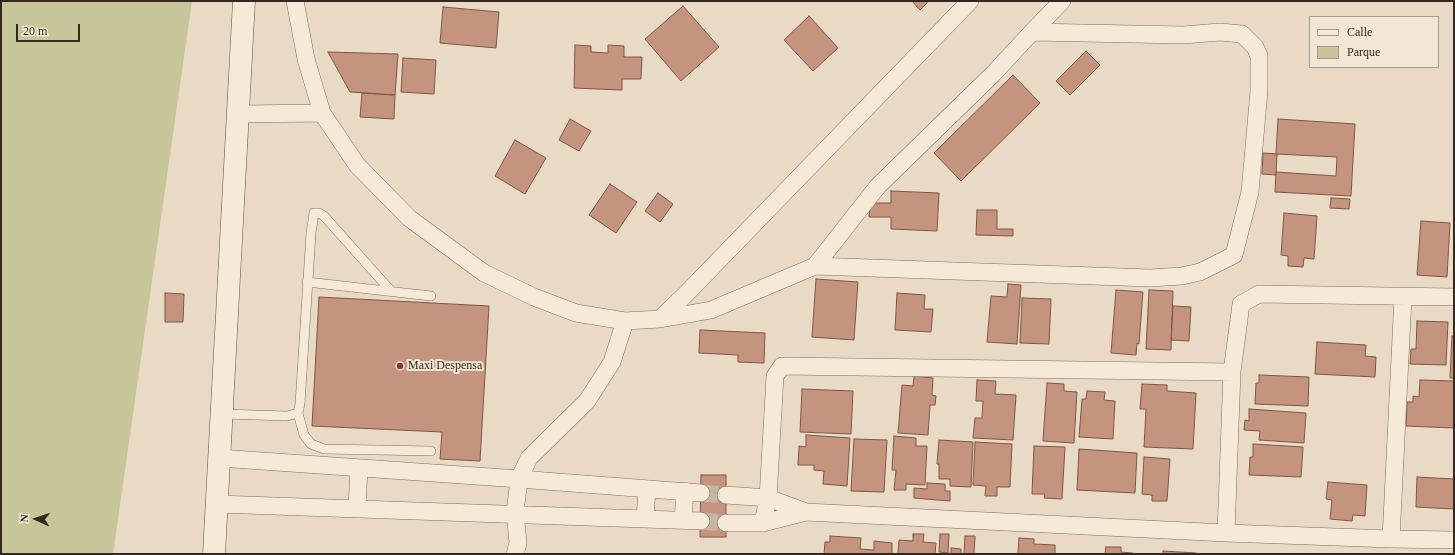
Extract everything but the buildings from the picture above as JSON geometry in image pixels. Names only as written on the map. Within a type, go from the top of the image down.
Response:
[{"type":"street","points":[[214,554],[244,1]]},
{"type":"street","points":[[295,1],[306,59],[322,113],[357,164],[409,218],[484,273],[534,297],[576,313],[625,321],[660,319],[711,310],[815,266],[1150,278],[1182,276],[1200,272],[1234,254],[1250,192],[1259,90],[1259,56],[1255,47],[1242,34],[1220,32],[1183,35],[1032,32]]},
{"type":"street","points":[[660,319],[970,1]]},
{"type":"street","points":[[815,266],[878,186],[993,74],[1062,1]]},
{"type":"street","points":[[238,114],[322,113]]},
{"type":"street","points":[[1226,533],[1232,372],[1241,304],[1259,294],[1454,297]]},
{"type":"street","points":[[1390,539],[1403,296]]},
{"type":"street","points":[[514,554],[518,543],[515,513],[519,479],[529,458],[587,401],[612,362],[625,321]]},
{"type":"street","points":[[763,523],[768,498],[775,376],[782,366],[1232,372]]},
{"type":"street","points":[[219,458],[693,492],[683,520]]},
{"type":"street","points":[[357,508],[359,468]]},
{"type":"street","points":[[645,519],[647,489]]},
{"type":"street","points":[[726,495],[768,498],[806,512]]},
{"type":"street","points":[[217,504],[515,513],[701,521]]},
{"type":"street","points":[[726,523],[763,523],[806,512],[1226,533],[1454,540]]},
{"type":"lane","points":[[391,291],[324,216],[319,213],[314,214],[307,282],[300,404],[298,414],[304,435],[311,444],[324,449],[431,451]]},
{"type":"lane","points":[[307,282],[431,296]]},
{"type":"lane","points":[[222,414],[287,416],[298,414]]},
{"type":"green space","points":[[1,1],[192,1],[113,554],[1,554]]},
{"type":"tunnel","points":[[701,493],[726,495]]},
{"type":"tunnel","points":[[701,521],[726,523]]},
{"type":"place","name":"Maxi Despensa","points":[[400,366]]}]
